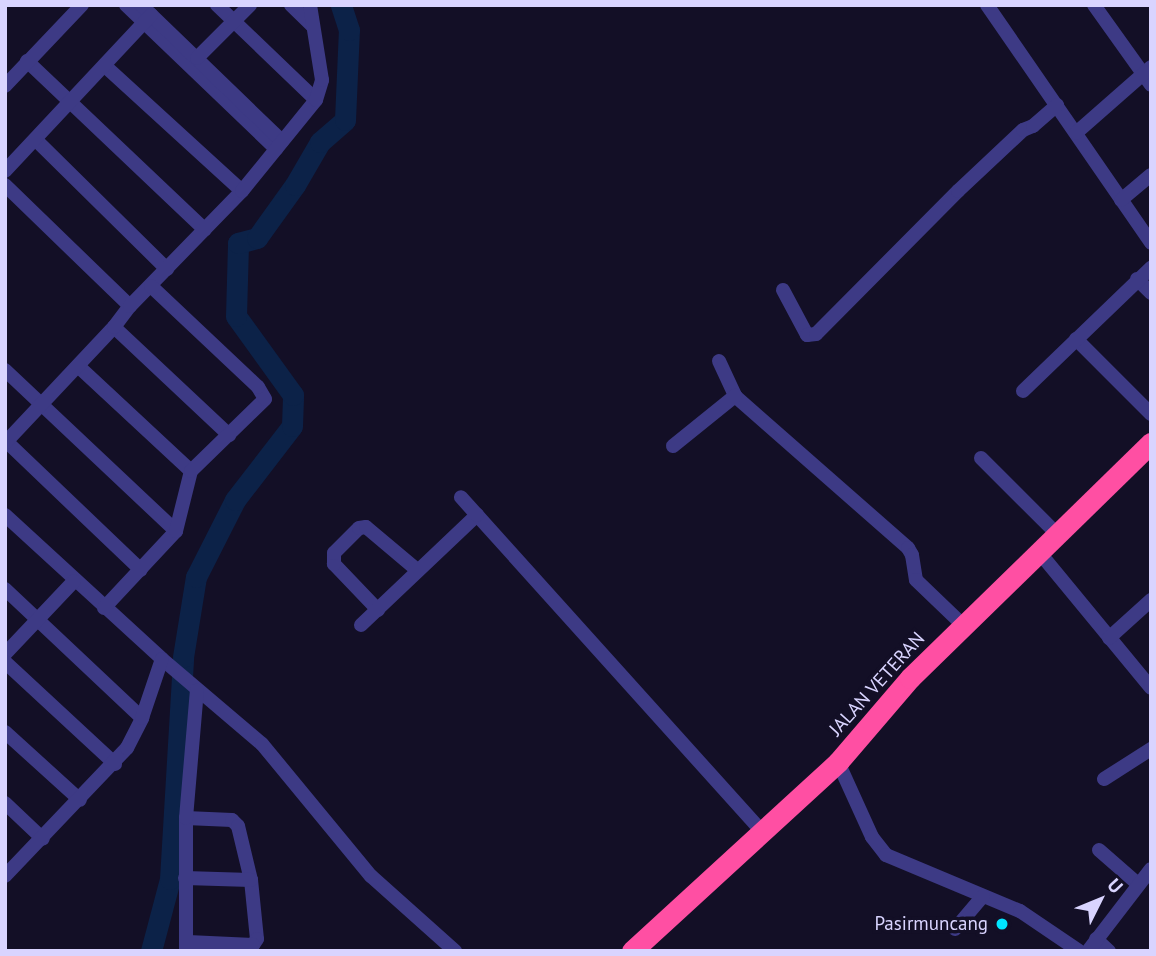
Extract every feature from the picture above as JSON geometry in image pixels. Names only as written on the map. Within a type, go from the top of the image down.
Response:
[{"type":"highway","name":"JALAN VETERAN","points":[[632,951],[838,762],[910,678],[1151,443]]},
{"type":"street","points":[[60,5],[72,17]]},
{"type":"street","points":[[5,86],[82,5]]},
{"type":"street","points":[[126,5],[145,14],[197,58],[279,145]]},
{"type":"street","points":[[218,5],[316,100]]},
{"type":"street","points":[[197,58],[250,5]]},
{"type":"street","points":[[290,5],[313,26]]},
{"type":"street","points":[[141,570],[6,442],[114,327],[130,306],[243,191],[316,100],[322,80],[310,5]]},
{"type":"street","points":[[987,5],[1151,243]]},
{"type":"street","points":[[1076,133],[1148,75],[1094,5]]},
{"type":"street","points":[[5,171],[105,66],[145,14]]},
{"type":"street","points":[[145,14],[279,145]]},
{"type":"street","points":[[27,61],[205,230]]},
{"type":"street","points":[[105,66],[243,191]]},
{"type":"street","points":[[783,290],[807,335],[816,334],[958,191],[1023,130],[1033,126],[1057,105]]},
{"type":"street","points":[[36,140],[167,269]]},
{"type":"street","points":[[1121,200],[1151,175]]},
{"type":"street","points":[[5,185],[130,306]]},
{"type":"street","points":[[1023,391],[1151,268]]},
{"type":"street","points":[[1138,279],[1151,293]]},
{"type":"street","points":[[104,608],[176,531],[191,471],[259,407],[265,395],[151,286]]},
{"type":"street","points":[[114,327],[229,435]]},
{"type":"street","points":[[1076,339],[1151,414]]},
{"type":"street","points":[[719,361],[735,396],[908,548],[912,555],[916,580],[963,625]]},
{"type":"street","points":[[78,366],[191,471]]},
{"type":"street","points":[[5,370],[176,531]]},
{"type":"street","points":[[673,446],[735,396]]},
{"type":"street","points":[[981,458],[1057,534]]},
{"type":"street","points":[[461,497],[763,833]]},
{"type":"street","points":[[5,515],[104,608],[268,750],[371,876],[455,951]]},
{"type":"street","points":[[361,625],[477,515]]},
{"type":"street","points":[[378,610],[334,564],[332,556],[342,545],[359,528],[366,527],[417,570]]},
{"type":"street","points":[[1039,552],[1151,688]]},
{"type":"street","points":[[5,654],[74,580]]},
{"type":"street","points":[[5,589],[142,718]]},
{"type":"street","points":[[1109,638],[1151,600]]},
{"type":"street","points":[[5,662],[115,764]]},
{"type":"street","points":[[6,875],[115,764],[127,748],[165,662]]},
{"type":"street","points":[[186,818],[232,820],[235,823],[251,880],[255,945],[187,946],[186,818],[195,688]]},
{"type":"street","points":[[5,732],[80,800]]},
{"type":"street","points":[[1104,779],[1151,749]]},
{"type":"street","points":[[838,762],[872,837],[886,855],[1020,912],[1079,951]]},
{"type":"street","points":[[5,803],[43,839]]},
{"type":"street","points":[[1099,850],[1138,884]]},
{"type":"street","points":[[1110,951],[1092,945],[1151,869]]},
{"type":"street","points":[[186,878],[251,880]]},
{"type":"street","points":[[955,929],[983,896]]},
{"type":"waterway","points":[[151,951],[170,879],[183,657],[196,577],[235,500],[292,426],[293,395],[236,316],[238,243],[257,238],[295,185],[320,142],[345,120],[349,30],[341,5]]},
{"type":"place","name":"Pasirmuncang","points":[[1002,924]]}]
